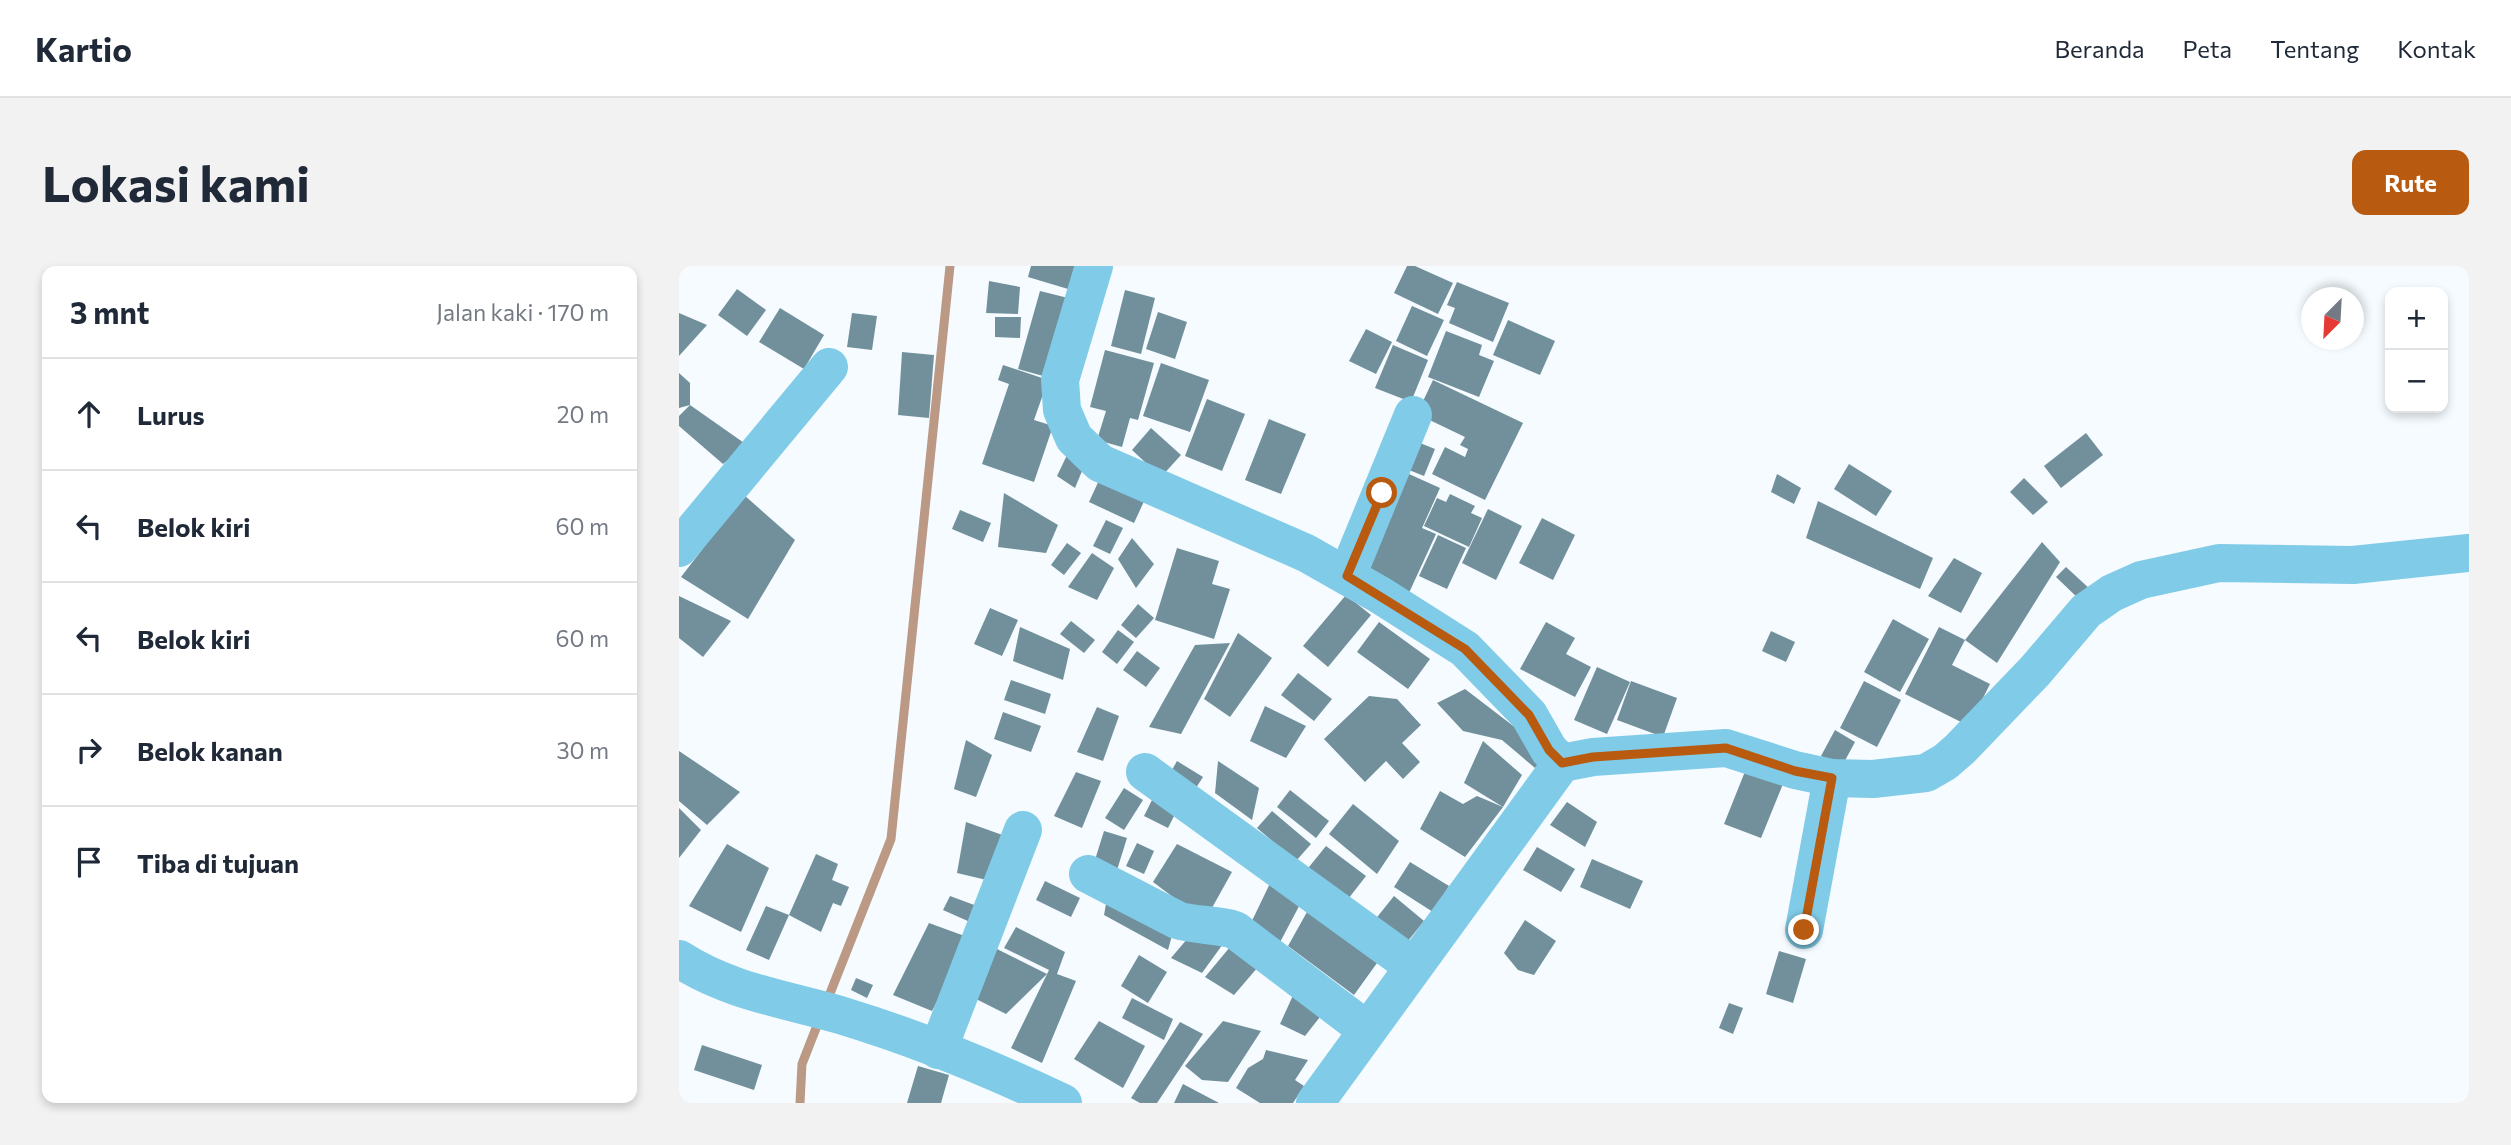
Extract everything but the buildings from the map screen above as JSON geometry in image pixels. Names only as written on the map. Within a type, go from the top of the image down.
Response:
[{"type":"street","points":[[1094,266],[1060,380],[1062,410],[1073,438],[1100,463],[1306,553],[1465,649],[1529,715],[1549,750],[1562,763]]},
{"type":"street","points":[[679,548],[829,368]]},
{"type":"street","points":[[1347,576],[1413,415]]},
{"type":"street","points":[[1315,1103],[1562,763],[1593,757],[1726,748],[1795,771],[1832,778],[1903,778],[1926,773],[1945,762],[2035,671],[2086,611],[2112,593],[2141,580],[2219,563],[2353,565],[2469,553]]},
{"type":"street","points":[[1145,772],[1413,966]]},
{"type":"street","points":[[1804,930],[1832,778]]},
{"type":"street","points":[[938,1050],[1023,830]]},
{"type":"street","points":[[1088,874],[1177,920],[1193,925],[1235,929],[1367,1030]]},
{"type":"street","points":[[679,959],[700,973],[724,983],[839,1015],[938,1050],[1063,1103]]},
{"type":"waterway","points":[[827,1001],[891,839],[950,266]]},
{"type":"waterway","points":[[800,1103],[802,1064],[820,1018]]},
{"type":"route","points":[[1382,493],[1347,576],[1465,649],[1529,715],[1549,750],[1562,763],[1593,757],[1726,748],[1795,771],[1832,778],[1804,930]]}]
